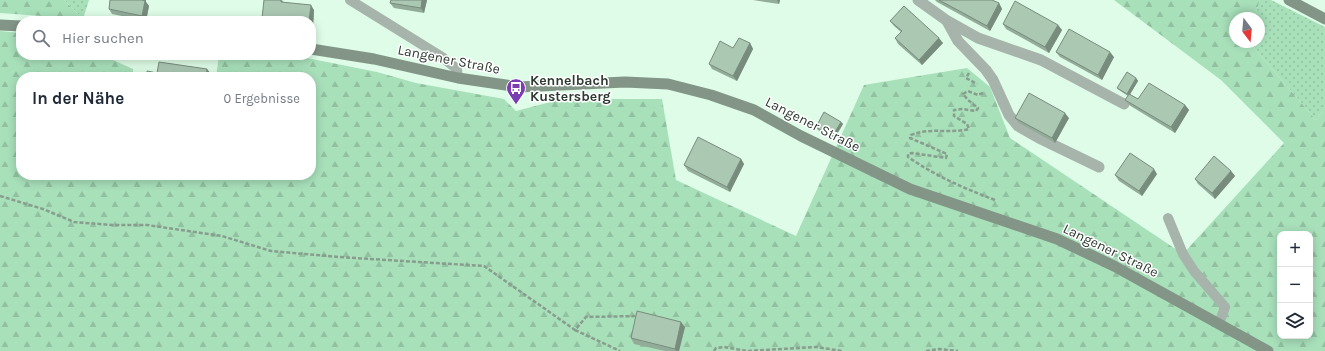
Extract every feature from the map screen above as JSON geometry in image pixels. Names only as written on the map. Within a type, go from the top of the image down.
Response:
[{"type":"main road","points":[[1289,0],[1325,19]]},
{"type":"main road","points":[[0,25],[16,26]]},
{"type":"main road","name":"Langener Straße","points":[[316,50],[374,59],[458,78],[519,87],[625,82],[668,84],[711,95],[754,110],[801,136],[910,189],[1057,239],[1079,249],[1114,266],[1268,351]]},
{"type":"street","points":[[918,0],[946,20],[978,38],[1041,60],[1124,104]]},
{"type":"street","points":[[946,20],[958,41],[992,78],[1009,114],[1018,126],[1039,138],[1100,166]]},
{"type":"lane","points":[[350,0],[442,56],[457,69],[458,78]]},
{"type":"lane","points":[[1168,218],[1183,254],[1194,271],[1224,307],[1219,324]]},
{"type":"path","points":[[989,217],[995,200],[956,185],[908,158],[908,154],[912,153],[946,158],[947,154],[910,138],[910,135],[917,132],[935,130],[962,131],[969,129],[967,124],[954,116],[954,110],[962,109],[976,111],[978,108],[963,94],[968,91],[978,94],[985,92],[983,88],[966,78],[968,73],[972,72],[987,81],[992,78]]},
{"type":"path","points":[[0,196],[44,209],[74,222],[112,225],[147,225],[222,236],[271,251],[339,257],[484,266],[575,330],[620,351]]},
{"type":"path","points":[[575,330],[586,317],[641,316]]},
{"type":"path","points":[[714,351],[716,348],[724,347],[747,351],[816,348],[842,351]]},
{"type":"path","points":[[926,351],[939,349],[958,351]]},
{"type":"green space","points":[[0,0],[64,0],[80,16],[42,16],[0,13]]},
{"type":"green space","points":[[64,0],[89,0],[84,16],[80,16]]},
{"type":"green space","points":[[1114,0],[1260,0],[1256,12],[1229,12],[1229,48],[1254,48],[1316,120],[1325,107],[1325,351],[0,351],[0,31],[16,33],[16,60],[113,60],[133,69],[133,72],[16,72],[16,180],[316,180],[316,72],[217,72],[218,60],[316,60],[377,72],[416,83],[504,99],[516,111],[562,99],[662,99],[676,180],[796,236],[864,85],[967,68],[990,87],[1010,138],[1183,254],[1284,143],[1221,80]]},
{"type":"green space","points":[[1260,0],[1271,0],[1325,27],[1325,107],[1316,120],[1254,48],[1265,48],[1265,12],[1256,12]]},
{"type":"building","points":[[110,0],[145,1],[142,16],[109,9]]},
{"type":"building","points":[[264,0],[281,0],[281,2],[311,5],[310,16],[262,16]]},
{"type":"building","points":[[391,0],[422,0],[421,8],[390,3]]},
{"type":"building","points":[[939,0],[992,0],[999,3],[987,26]]},
{"type":"building","points":[[1015,1],[1058,25],[1045,47],[1003,24]]},
{"type":"building","points":[[904,6],[939,38],[919,60],[895,38],[902,31],[890,21]]},
{"type":"building","points":[[1069,29],[1110,52],[1098,75],[1056,52]]},
{"type":"building","points":[[739,38],[750,43],[733,76],[709,64],[720,41],[733,48]]},
{"type":"building","points":[[159,62],[207,69],[207,72],[157,72]]},
{"type":"building","points":[[1127,72],[1136,78],[1127,94],[1117,88]]},
{"type":"building","points":[[1149,83],[1185,105],[1171,127],[1125,100],[1129,94],[1138,99]]},
{"type":"building","points":[[1029,93],[1065,113],[1052,138],[1015,118]]},
{"type":"building","points":[[824,112],[841,122],[832,137],[816,127]]},
{"type":"building","points":[[698,137],[741,159],[727,187],[684,165]]},
{"type":"building","points":[[1130,153],[1154,169],[1139,191],[1115,175]]},
{"type":"building","points":[[1214,156],[1231,171],[1212,193],[1195,179]]},
{"type":"building","points":[[637,311],[681,322],[675,349],[631,338]]},
{"type":"place","name":"Kennelbach Kustersberg","points":[[516,105]]}]
